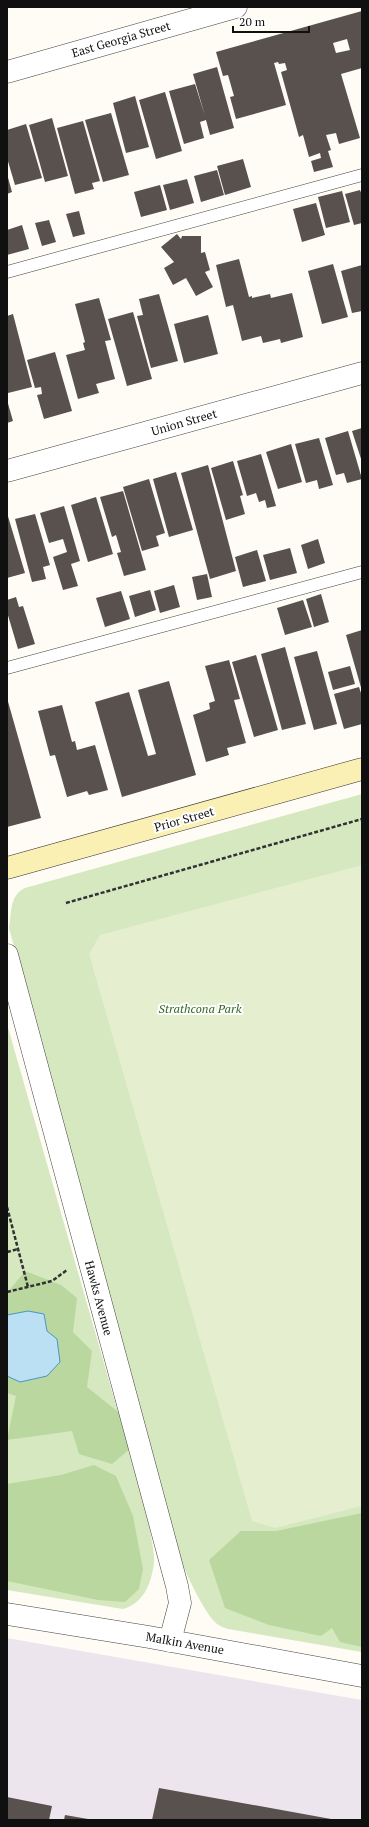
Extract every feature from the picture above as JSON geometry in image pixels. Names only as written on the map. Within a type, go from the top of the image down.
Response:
[{"type":"main road","name":"Prior Street","points":[[7,868],[362,769]]},
{"type":"street","name":"East Georgia Street","points":[[7,72],[236,7]]},
{"type":"street","name":"Union Street","points":[[7,471],[362,373]]},
{"type":"street","name":"Hawks Avenue","points":[[7,955],[177,1586],[180,1603],[170,1640]]},
{"type":"street","name":"Malkin Avenue","points":[[7,1614],[170,1640],[362,1676]]},
{"type":"lane","points":[[7,272],[362,175]]},
{"type":"lane","points":[[7,668],[362,572]]},
{"type":"path","points":[[66,903],[362,819]]},
{"type":"path","points":[[7,1207],[28,1287]]},
{"type":"path","points":[[7,1252],[18,1249]]},
{"type":"path","points":[[7,1292],[52,1281],[88,1254]]},
{"type":"shaded area","points":[[7,1638],[362,1700],[362,1820],[7,1820]]},
{"type":"green space","name":"Strathcona Park","points":[[362,794],[362,1652],[224,1628],[217,1624],[206,1611],[190,1581],[179,1555],[9,928],[12,905],[16,895],[25,888]]},
{"type":"green space","points":[[362,865],[362,1506],[275,1528],[252,1521],[89,954],[100,935]]},
{"type":"green space","points":[[7,1024],[148,1517],[154,1558],[151,1578],[145,1592],[141,1597],[130,1606],[123,1609],[7,1590]]},
{"type":"green space","points":[[25,1271],[61,1285],[77,1298],[73,1332],[92,1351],[87,1387],[122,1415],[132,1447],[112,1464],[79,1454],[72,1431],[7,1440],[16,1396],[7,1393],[7,1293]]},
{"type":"green space","points":[[94,1465],[116,1476],[133,1516],[143,1569],[139,1589],[125,1602],[98,1600],[7,1581],[7,1484],[61,1475]]},
{"type":"green space","points":[[362,1513],[362,1647],[340,1642],[332,1628],[321,1636],[269,1625],[225,1608],[209,1560],[241,1531],[276,1531]]},
{"type":"water","points":[[28,1311],[44,1314],[47,1331],[57,1339],[60,1362],[47,1376],[20,1382],[7,1376],[7,1315]]},
{"type":"building","points":[[362,11],[362,68],[341,74],[360,138],[339,144],[336,133],[326,135],[331,150],[328,151],[333,167],[314,172],[311,161],[321,158],[320,153],[309,157],[303,135],[299,137],[281,72],[287,70],[285,63],[274,63],[286,105],[236,119],[230,97],[234,96],[228,75],[223,76],[216,52]],"holes":[[[347,39],[350,50],[336,53],[333,43]]]},
{"type":"building","points":[[217,67],[234,128],[210,135],[206,120],[200,122],[204,138],[184,144],[169,91],[195,84],[205,116],[193,74]]},
{"type":"building","points":[[165,92],[182,151],[156,159],[139,100]]},
{"type":"building","points":[[135,96],[149,147],[126,153],[113,103]]},
{"type":"building","points":[[111,113],[129,175],[103,182],[85,120]]},
{"type":"building","points":[[52,118],[68,176],[45,182],[29,125]]},
{"type":"building","points":[[83,121],[100,181],[92,183],[94,189],[75,194],[57,128]]},
{"type":"building","points":[[26,124],[42,178],[15,185],[7,158],[7,130]]},
{"type":"building","points":[[243,159],[251,187],[225,195],[217,166]]},
{"type":"building","points":[[217,170],[224,195],[201,202],[194,176]]},
{"type":"building","points":[[7,174],[12,192],[7,194]]},
{"type":"building","points":[[187,179],[194,203],[170,210],[163,185]]},
{"type":"building","points":[[160,185],[167,210],[141,217],[134,192]]},
{"type":"building","points":[[360,190],[362,195],[362,223],[354,225],[345,194]]},
{"type":"building","points":[[342,191],[350,222],[326,228],[318,197]]},
{"type":"building","points":[[316,203],[325,235],[302,242],[293,209]]},
{"type":"building","points":[[79,211],[85,234],[73,237],[66,214]]},
{"type":"building","points":[[49,220],[56,242],[42,246],[35,223]]},
{"type":"building","points":[[22,225],[29,249],[7,255],[7,230]]},
{"type":"building","points":[[177,234],[181,239],[182,236],[201,236],[201,253],[205,252],[210,270],[205,272],[213,287],[196,296],[186,278],[173,285],[164,268],[174,262],[161,247]]},
{"type":"building","points":[[239,259],[249,297],[252,296],[252,298],[270,294],[271,298],[292,293],[303,337],[281,343],[280,339],[263,343],[261,336],[242,341],[233,305],[226,307],[216,265]]},
{"type":"building","points":[[333,264],[348,317],[322,324],[308,271]]},
{"type":"building","points":[[362,265],[362,311],[352,313],[341,271]]},
{"type":"building","points":[[159,294],[178,361],[151,368],[137,316],[143,315],[139,299]]},
{"type":"building","points":[[99,298],[111,340],[105,341],[115,379],[96,384],[99,393],[78,399],[66,355],[85,350],[83,343],[85,342],[75,304]]},
{"type":"building","points":[[133,312],[152,379],[127,386],[108,319]]},
{"type":"building","points":[[13,314],[32,387],[8,393],[7,316]]},
{"type":"building","points":[[208,315],[218,354],[184,363],[174,324]]},
{"type":"building","points":[[55,352],[72,411],[44,419],[37,395],[42,394],[41,387],[35,388],[27,360]]},
{"type":"building","points":[[7,400],[13,421],[7,423]]},
{"type":"building","points":[[362,428],[362,462],[352,431]]},
{"type":"building","points":[[348,431],[362,479],[347,483],[344,473],[336,475],[325,438]]},
{"type":"building","points":[[319,438],[333,485],[319,489],[317,480],[306,483],[295,444]]},
{"type":"building","points":[[291,444],[302,482],[278,489],[266,452]]},
{"type":"building","points":[[261,454],[276,506],[267,508],[265,500],[259,502],[256,493],[247,496],[237,461]]},
{"type":"building","points":[[233,461],[243,495],[240,496],[245,514],[226,520],[211,468]]},
{"type":"building","points":[[208,465],[236,571],[210,579],[181,473]]},
{"type":"building","points":[[176,472],[193,530],[169,537],[153,479]]},
{"type":"building","points":[[149,479],[165,533],[156,536],[159,546],[142,551],[123,487]]},
{"type":"building","points":[[123,491],[146,570],[124,576],[117,553],[121,552],[116,535],[112,537],[100,497]]},
{"type":"building","points":[[96,497],[113,554],[88,562],[71,505]]},
{"type":"building","points":[[64,506],[80,561],[71,564],[78,586],[63,590],[53,557],[67,552],[63,539],[49,543],[40,513]]},
{"type":"building","points":[[7,513],[25,573],[7,578]]},
{"type":"building","points":[[35,514],[50,565],[43,567],[46,579],[32,582],[15,519]]},
{"type":"building","points":[[318,539],[325,563],[308,569],[301,545]]},
{"type":"building","points":[[290,548],[297,573],[270,580],[263,555]]},
{"type":"building","points":[[257,550],[266,581],[243,587],[235,557]]},
{"type":"building","points":[[207,574],[212,597],[197,600],[192,577]]},
{"type":"building","points":[[174,585],[180,607],[160,613],[154,591]]},
{"type":"building","points":[[150,590],[156,610],[135,617],[129,596]]},
{"type":"building","points":[[121,591],[130,619],[105,627],[96,598]]},
{"type":"building","points":[[321,594],[329,622],[314,627],[306,599]]},
{"type":"building","points":[[16,597],[19,607],[23,606],[35,644],[18,649],[7,612],[7,600]]},
{"type":"building","points":[[303,600],[312,627],[285,635],[277,608]]},
{"type":"building","points":[[362,630],[362,691],[346,635]]},
{"type":"building","points":[[285,647],[306,724],[282,730],[261,654]]},
{"type":"building","points":[[317,651],[337,724],[314,730],[294,657]]},
{"type":"building","points":[[256,655],[278,730],[254,737],[232,662]]},
{"type":"building","points":[[229,660],[240,699],[234,700],[246,743],[227,748],[229,755],[206,762],[193,715],[210,709],[209,703],[215,701],[205,666]]},
{"type":"building","points":[[350,666],[355,684],[333,690],[328,672]]},
{"type":"building","points":[[169,681],[196,775],[122,797],[95,702],[129,692],[148,756],[156,754],[138,690]]},
{"type":"building","points":[[359,687],[362,696],[362,724],[344,729],[334,694]]},
{"type":"building","points":[[7,698],[41,818],[7,827]]},
{"type":"building","points":[[62,705],[72,742],[75,741],[77,750],[95,745],[108,790],[89,795],[87,791],[67,797],[55,755],[50,756],[38,711]]},
{"type":"building","points":[[159,1788],[331,1819],[331,1820],[152,1820]]},
{"type":"building","points":[[7,1797],[52,1806],[49,1820],[7,1820]]},
{"type":"building","points":[[65,1815],[88,1819],[64,1820]]}]
